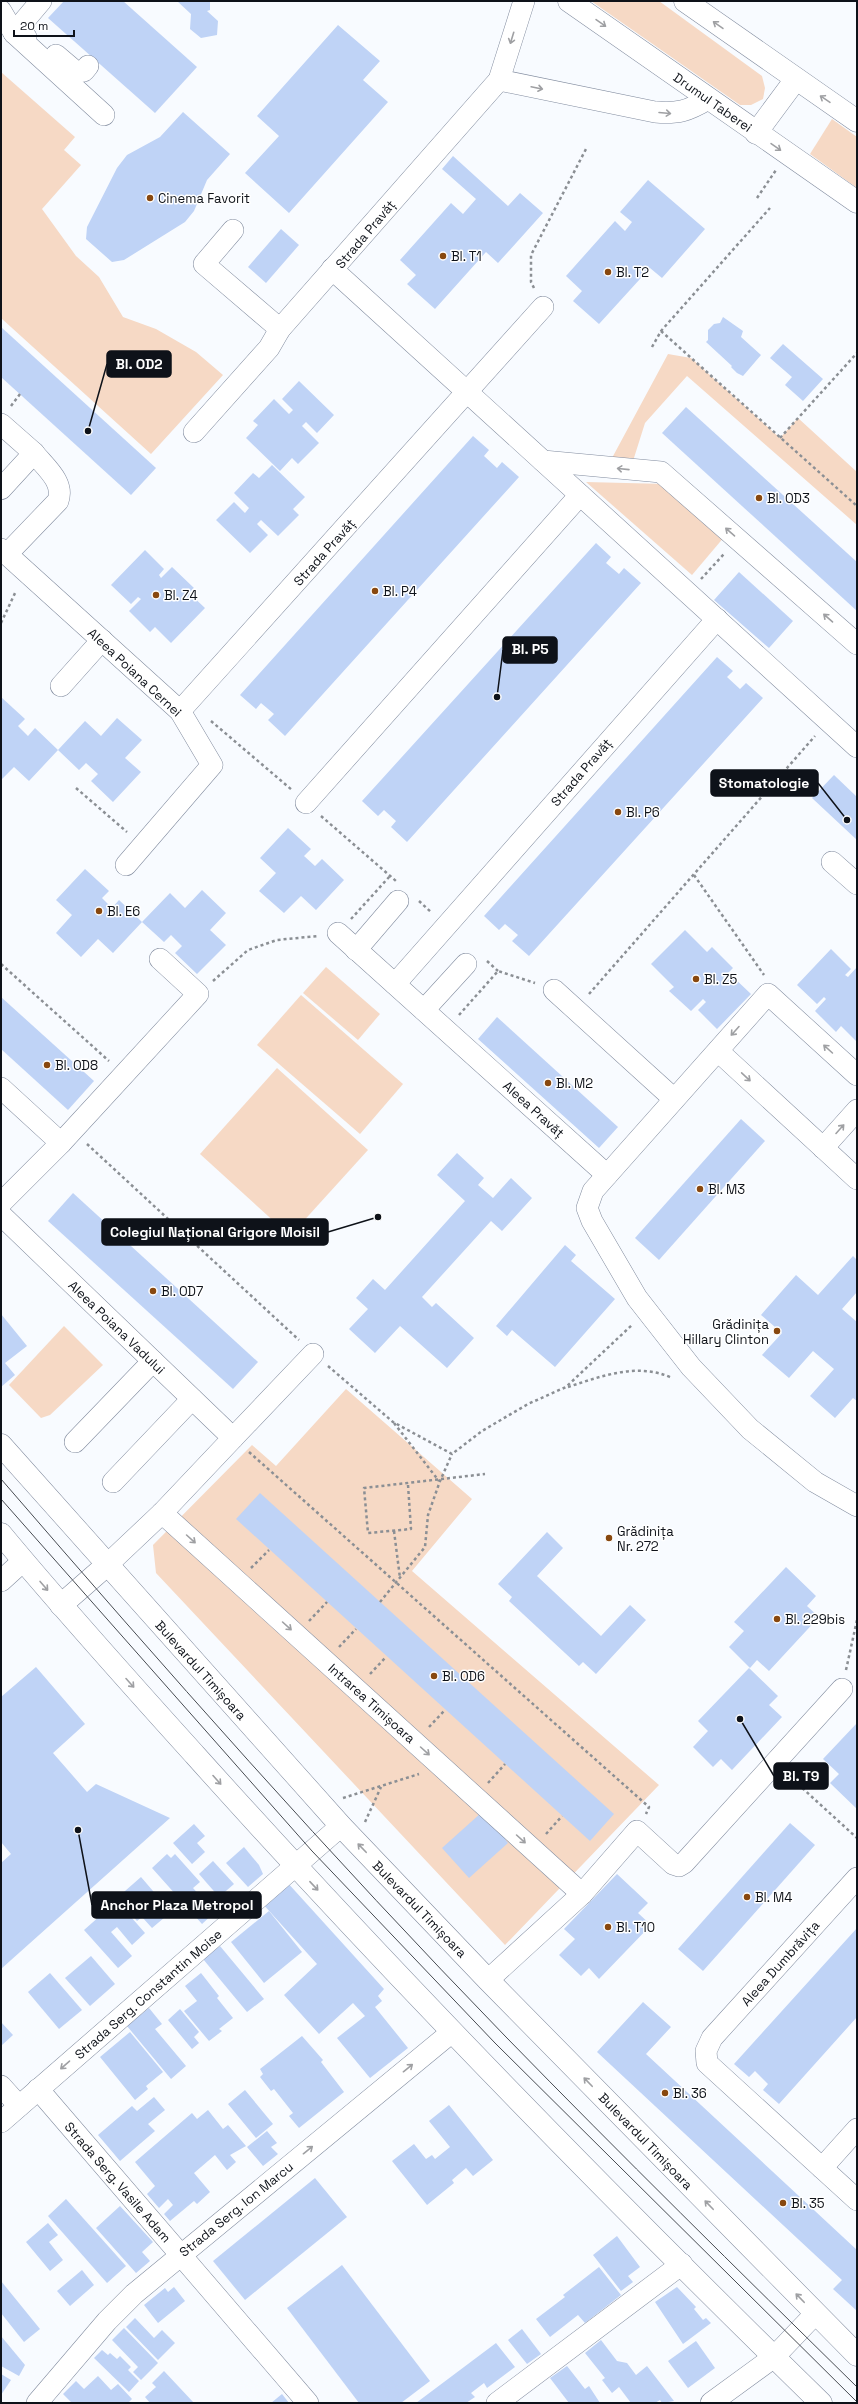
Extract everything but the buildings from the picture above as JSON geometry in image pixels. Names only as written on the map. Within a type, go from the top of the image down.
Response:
[{"type":"main road","name":"Drumul Taberei","points":[[569,1],[787,155],[857,202]]},
{"type":"main road","points":[[685,1],[857,121]]},
{"type":"main road","points":[[756,133],[796,79]]},
{"type":"main road","name":"Bulevardul Timișoara","points":[[1,1445],[341,1826],[488,1980],[857,2355]]},
{"type":"main road","points":[[1,1534],[61,1605],[296,1866],[452,2032],[551,2135],[821,2403]]},
{"type":"main road","points":[[61,1605],[108,1564]]},
{"type":"street","points":[[14,32],[41,1]]},
{"type":"street","points":[[524,1],[499,80],[655,112],[674,114],[685,111],[708,99]]},
{"type":"street","points":[[1,11],[14,32],[104,114]]},
{"type":"street","points":[[14,32],[44,44],[76,72],[84,71],[88,66]]},
{"type":"street","name":"Strada Pravăț","points":[[499,80],[332,269],[857,746]]},
{"type":"street","points":[[233,230],[204,264],[280,329]]},
{"type":"street","points":[[194,432],[269,348],[280,329],[332,269]]},
{"type":"street","name":"Strada Pravăț","points":[[180,711],[543,307]]},
{"type":"street","points":[[1,424],[34,453],[60,484],[58,501],[4,552]]},
{"type":"street","points":[[1,489],[34,453]]},
{"type":"street","points":[[543,461],[661,472],[857,644]]},
{"type":"street","points":[[306,803],[580,495]]},
{"type":"street","name":"Aleea Poiana Cernei","points":[[4,552],[180,711],[212,765],[126,865]]},
{"type":"street","name":"Strada Pravăț","points":[[394,984],[717,619]]},
{"type":"street","points":[[61,686],[102,640]]},
{"type":"street","points":[[832,862],[857,884]]},
{"type":"street","points":[[356,950],[404,894]]},
{"type":"street","name":"Aleea Pravăț","points":[[338,933],[607,1175]]},
{"type":"street","points":[[1,1203],[67,1137],[198,994],[160,959]]},
{"type":"street","points":[[424,1010],[473,960]]},
{"type":"street","points":[[554,990],[674,1099]]},
{"type":"street","points":[[857,1075],[768,994],[593,1191],[587,1208],[592,1221],[646,1312],[691,1367],[750,1429],[815,1482],[857,1506]]},
{"type":"street","points":[[718,1050],[857,1179]]},
{"type":"street","points":[[1,1088],[67,1137]]},
{"type":"street","points":[[823,1148],[857,1110]]},
{"type":"street","name":"Aleea Poiana Vadului","points":[[1,1215],[233,1438]]},
{"type":"street","points":[[108,1564],[162,1513],[313,1354]]},
{"type":"street","points":[[75,1442],[153,1361]]},
{"type":"street","points":[[113,1482],[192,1399]]},
{"type":"street","name":"Intrarea Timișoara","points":[[162,1513],[582,1894]]},
{"type":"street","points":[[1,1581],[23,1561]]},
{"type":"street","points":[[488,1980],[582,1894],[637,1831],[673,1864],[680,1866],[842,1688]]},
{"type":"street","name":"Strada Serg. Constantin Moise","points":[[1,2122],[341,1826]]},
{"type":"street","name":"Aleea Dumbrăvița","points":[[822,2168],[708,2063],[706,2051],[712,2038],[857,1878]]},
{"type":"street","name":"Strada Serg. Ion Marcu","points":[[37,2403],[121,2306],[452,2032]]},
{"type":"street","points":[[1,2086],[19,2106]]},
{"type":"street","name":"Strada Serg. Vasile Adam","points":[[38,2089],[308,2403]]},
{"type":"street","points":[[857,2129],[822,2168],[857,2200]]},
{"type":"street","points":[[497,2403],[682,2264]]},
{"type":"street","points":[[711,2403],[774,2357],[815,2314]]},
{"type":"path","points":[[543,307],[531,282],[531,255],[586,149]]},
{"type":"path","points":[[757,198],[787,155]]},
{"type":"path","points":[[652,347],[661,331],[770,208]]},
{"type":"path","points":[[661,331],[857,506]]},
{"type":"path","points":[[780,438],[857,353]]},
{"type":"path","points":[[688,593],[738,539]]},
{"type":"path","points":[[1,623],[26,571]]},
{"type":"path","points":[[180,711],[213,721],[390,876],[404,894],[446,925]]},
{"type":"path","points":[[576,1010],[829,721]]},
{"type":"path","points":[[76,788],[142,846]]},
{"type":"path","points":[[694,875],[767,978],[768,994]]},
{"type":"path","points":[[198,994],[248,950],[277,940],[338,933],[390,876]]},
{"type":"path","points":[[473,960],[498,971],[554,990]]},
{"type":"path","points":[[1,964],[124,1074]]},
{"type":"path","points":[[446,1030],[498,971]]},
{"type":"path","points":[[67,1137],[313,1354],[393,1422],[440,1481]]},
{"type":"path","points":[[566,1388],[646,1312]]},
{"type":"path","points":[[380,1602],[425,1547],[428,1515],[440,1481],[452,1454],[482,1431],[528,1404],[566,1388],[602,1376],[641,1369],[658,1371],[674,1378]]},
{"type":"path","points":[[393,1422],[452,1454]]},
{"type":"path","points":[[233,1438],[649,1807],[637,1831]]},
{"type":"path","points":[[408,1485],[411,1529],[368,1533],[364,1488],[408,1485],[485,1474]]},
{"type":"path","points":[[394,1531],[400,1578]]},
{"type":"path","points":[[842,1688],[857,1620]]},
{"type":"path","points":[[775,1763],[857,1838]]},
{"type":"path","points":[[339,1799],[442,1767]]},
{"type":"path","points":[[363,1827],[382,1786]]},
{"type":"shaded area","points":[[591,1],[659,1],[762,76],[765,88],[763,99],[751,105],[740,105]]},
{"type":"shaded area","points":[[1,72],[75,137],[64,150],[81,165],[42,209],[76,256],[99,277],[123,317],[156,329],[196,352],[223,375],[151,454],[1,318]]},
{"type":"shaded area","points":[[832,119],[857,137],[857,188],[810,154]]},
{"type":"shaded area","points":[[668,354],[691,358],[780,438],[798,418],[857,472],[857,525],[687,376],[645,423],[633,461],[612,458]]},
{"type":"shaded area","points":[[586,482],[666,484],[725,536],[692,575]]},
{"type":"shaded area","points":[[326,967],[380,1014],[358,1040],[303,993]]},
{"type":"shaded area","points":[[301,995],[403,1084],[360,1134],[257,1045]]},
{"type":"shaded area","points":[[277,1068],[368,1150],[290,1236],[200,1154]]},
{"type":"shaded area","points":[[64,1326],[103,1365],[50,1415],[41,1418],[9,1385]]},
{"type":"shaded area","points":[[346,1389],[472,1499],[412,1571],[659,1785],[505,1945],[156,1573],[153,1545],[252,1445],[276,1466]]},
{"type":"tram line","points":[[1,1479],[249,1762],[376,1901],[506,2037],[593,2125],[857,2387]]},
{"type":"tram line","points":[[1,1499],[312,1851],[495,2043],[857,2402]]},
{"type":"place","name":"Cinema Favorit","points":[[150,198]]},
{"type":"place","name":"Bl. T1","points":[[443,256]]},
{"type":"place","name":"Bl. T2","points":[[608,272]]},
{"type":"place","name":"Bl. OD2","points":[[88,431]]},
{"type":"place","name":"Bl. OD3","points":[[759,498]]},
{"type":"place","name":"Bl. P4","points":[[375,591]]},
{"type":"place","name":"Bl. Z4","points":[[156,595]]},
{"type":"place","name":"Bl. P5","points":[[497,697]]},
{"type":"place","name":"Bl. P6","points":[[618,812]]},
{"type":"place","name":"Stomatologie","points":[[847,820]]},
{"type":"place","name":"Bl. E6","points":[[99,911]]},
{"type":"place","name":"Bl. Z5","points":[[696,979]]},
{"type":"place","name":"Bl. OD8","points":[[47,1065]]},
{"type":"place","name":"Bl. M2","points":[[548,1083]]},
{"type":"place","name":"Bl. M3","points":[[700,1189]]},
{"type":"place","name":"Colegiul Național Grigore Moisil","points":[[378,1217]]},
{"type":"place","name":"Bl. OD7","points":[[153,1291]]},
{"type":"place","name":"Grădinița Hillary Clinton","points":[[777,1331]]},
{"type":"place","name":"Grădinița Nr. 272","points":[[609,1538]]},
{"type":"place","name":"Bl. 229bis","points":[[777,1619]]},
{"type":"place","name":"Bl. OD6","points":[[434,1676]]},
{"type":"place","name":"Bl. T9","points":[[740,1719]]},
{"type":"place","name":"Anchor Plaza Metropol","points":[[78,1830]]},
{"type":"place","name":"Bl. M4","points":[[747,1897]]},
{"type":"place","name":"Bl. T10","points":[[608,1927]]},
{"type":"place","name":"Bl. 36","points":[[665,2093]]},
{"type":"place","name":"Bl. 35","points":[[783,2203]]}]
